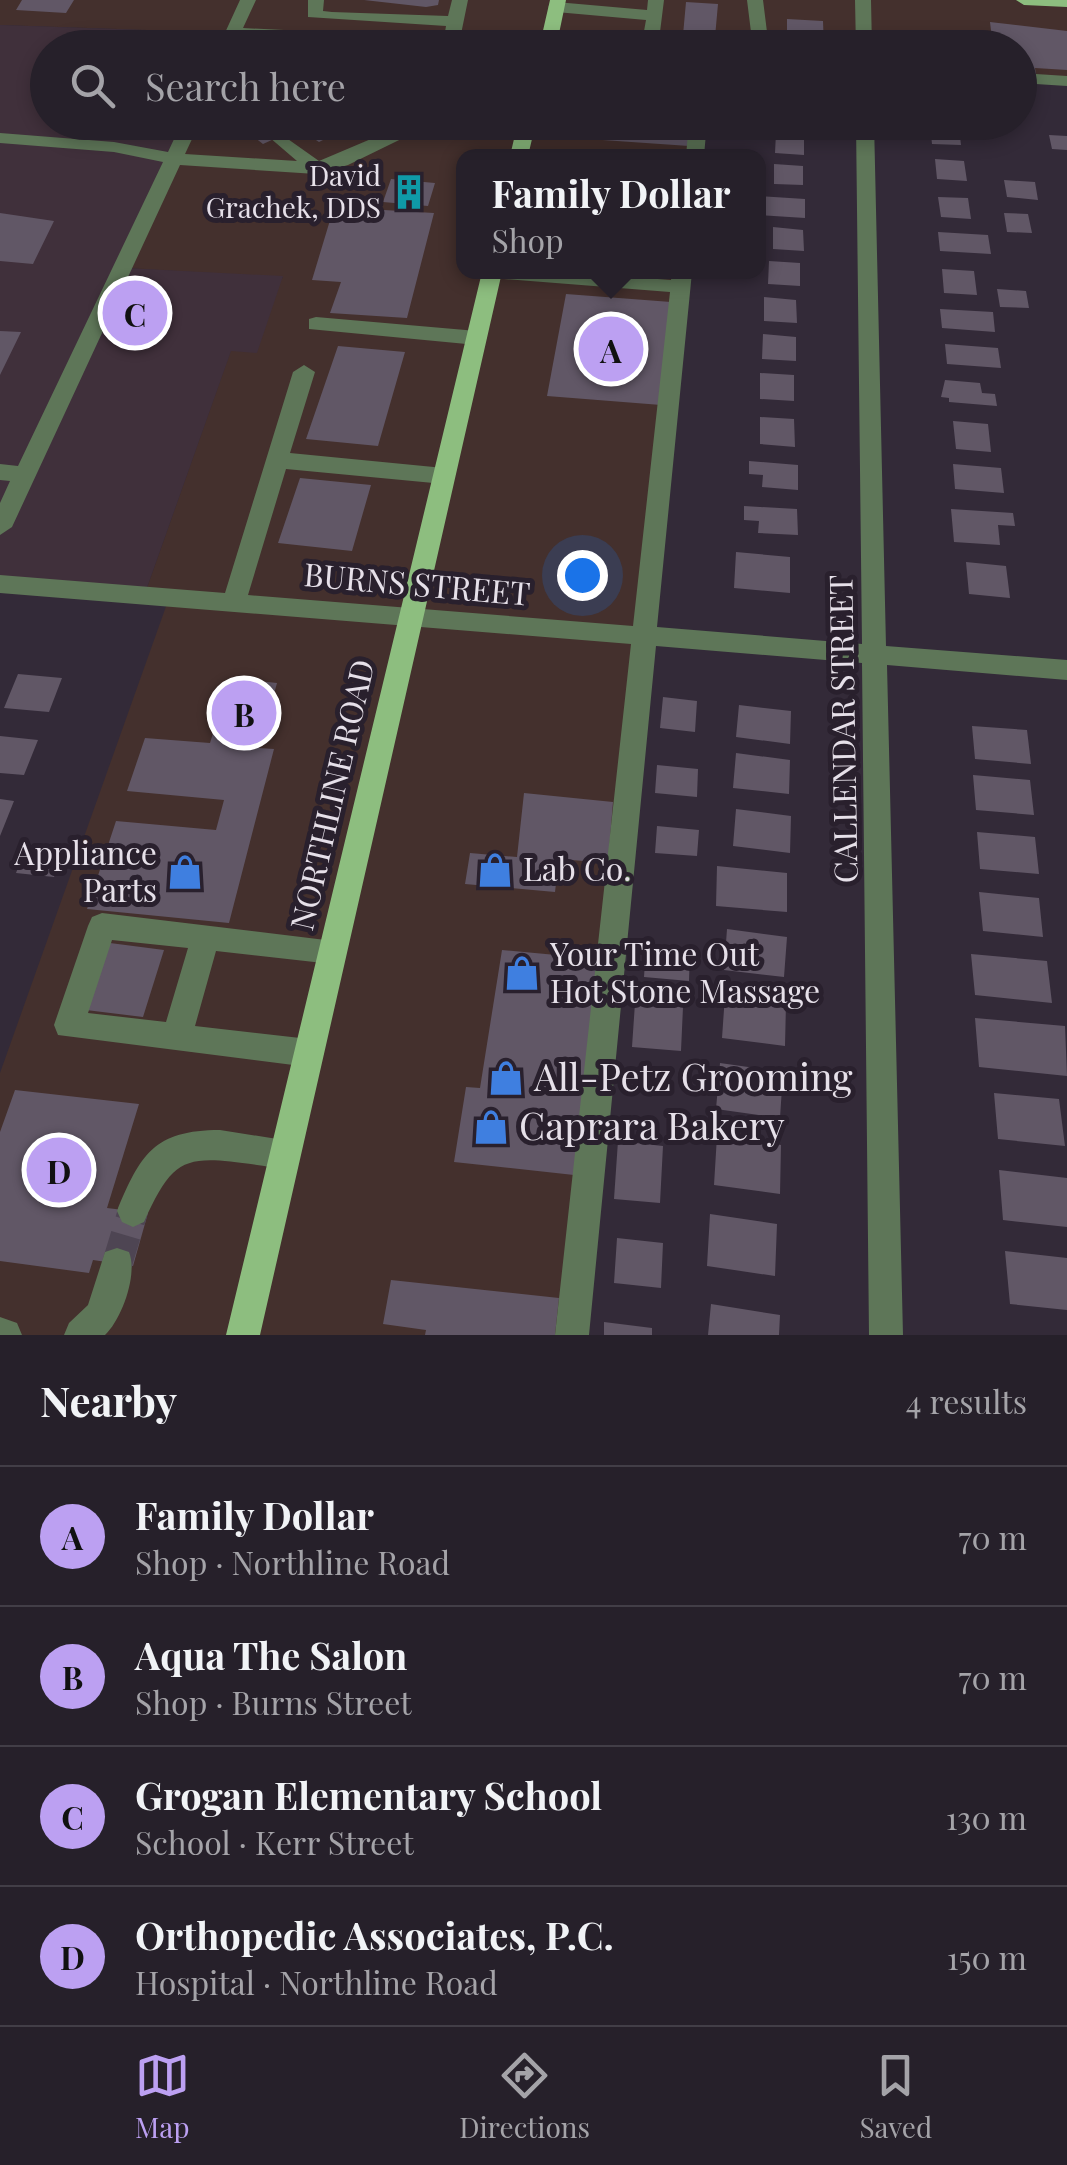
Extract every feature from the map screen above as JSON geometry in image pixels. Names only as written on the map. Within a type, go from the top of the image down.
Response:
[{"type":"main road","points":[[1024,0],[1067,2]]},
{"type":"main road","points":[[551,30],[557,4]]},
{"type":"main road","name":"NORTHLINE ROAD","points":[[243,1335],[490,279]]},
{"type":"street","points":[[234,30],[248,0]]},
{"type":"street","points":[[316,0],[314,14],[332,17],[454,22]]},
{"type":"street","points":[[453,30],[460,0]]},
{"type":"street","points":[[755,0],[759,30]]},
{"type":"street","points":[[863,0],[864,30]]},
{"type":"street","points":[[557,4],[656,8]]},
{"type":"street","points":[[1037,79],[1067,81]]},
{"type":"street","points":[[0,138],[114,148],[174,159],[316,168],[342,162],[389,140]]},
{"type":"street","points":[[0,527],[183,140]]},
{"type":"street","points":[[282,140],[316,168]]},
{"type":"street","name":"CALLENDAR STREET","points":[[865,140],[886,1335]]},
{"type":"street","points":[[572,1335],[682,280]]},
{"type":"street","points":[[316,324],[476,338]]},
{"type":"street","points":[[234,603],[304,372]]},
{"type":"street","points":[[277,460],[444,476]]},
{"type":"street","points":[[0,472],[25,474]]},
{"type":"street","name":"BURNS STREET","points":[[0,584],[1067,670]]},
{"type":"street","points":[[309,1053],[68,1025],[102,926],[332,951]]},
{"type":"street","points":[[177,1037],[205,938]]},
{"type":"street","points":[[132,1211],[158,1162],[179,1151],[201,1145],[285,1153]]},
{"type":"street","points":[[81,1335],[102,1315],[118,1264]]},
{"type":"shaded area","points":[[0,0],[1067,0],[1067,81],[1037,79],[1037,30],[145,30],[0,25]]},
{"type":"shaded area","points":[[0,25],[146,30],[30,30],[30,140],[183,140],[125,268],[283,276],[257,353],[231,351],[144,596],[0,584]]},
{"type":"shaded area","points":[[183,140],[696,140],[696,149],[456,149],[456,279],[681,279],[572,1335],[0,1335],[0,1073],[169,598],[144,596],[231,350],[283,277],[124,268]]},
{"type":"building","points":[[22,0],[74,0],[66,13],[16,10]]},
{"type":"building","points":[[364,0],[439,0],[438,5],[426,7]]},
{"type":"building","points":[[686,2],[718,4],[716,30],[683,30]]},
{"type":"building","points":[[787,19],[823,21],[823,30],[787,30]]},
{"type":"building","points":[[990,22],[1067,31],[1067,70],[1037,68],[1037,30],[991,30]]},
{"type":"building","points":[[1049,135],[1067,136],[1067,150],[1052,149]]},
{"type":"building","points":[[602,140],[690,140],[689,146]]},
{"type":"building","points":[[776,140],[804,140],[804,155],[775,153]]},
{"type":"building","points":[[932,140],[960,140],[961,145],[932,144]]},
{"type":"building","points":[[935,159],[964,161],[967,181],[937,179]]},
{"type":"building","points":[[774,164],[803,166],[803,185],[774,184]]},
{"type":"building","name":"David Grachek, DDS","points":[[391,179],[435,183],[428,206],[383,202]]},
{"type":"building","points":[[1004,180],[1035,182],[1038,200],[1007,197]]},
{"type":"building","points":[[766,197],[805,199],[805,218],[766,216]]},
{"type":"building","points":[[938,197],[968,198],[971,219],[941,217]]},
{"type":"building","points":[[334,207],[434,213],[407,318],[330,313],[341,282],[312,280]]},
{"type":"building","points":[[0,213],[54,221],[33,264],[0,261]]},
{"type":"building","points":[[1004,213],[1028,214],[1032,233],[1007,232]]},
{"type":"building","points":[[773,227],[803,230],[804,251],[773,249]]},
{"type":"building","points":[[938,232],[988,235],[991,254],[940,251]]},
{"type":"building","points":[[769,261],[800,263],[800,286],[768,284]]},
{"type":"building","points":[[942,269],[974,271],[977,295],[944,293]]},
{"type":"building","points":[[997,289],[1026,291],[1029,308],[1000,307]]},
{"type":"building","points":[[566,294],[671,302],[661,405],[547,396]]},
{"type":"building","points":[[764,297],[796,300],[797,323],[764,321]]},
{"type":"building","points":[[940,309],[993,312],[995,332],[942,328]]},
{"type":"building","points":[[0,331],[21,332],[0,375]]},
{"type":"building","points":[[763,334],[796,337],[796,361],[762,359]]},
{"type":"building","points":[[945,344],[998,348],[1001,368],[947,364]]},
{"type":"building","points":[[338,346],[405,352],[378,446],[306,439]]},
{"type":"building","points":[[760,373],[794,375],[794,401],[760,399]]},
{"type":"building","points":[[945,380],[980,383],[982,393],[995,394],[997,406],[949,402],[949,398],[941,397]]},
{"type":"building","points":[[760,417],[794,419],[795,447],[760,444]]},
{"type":"building","points":[[953,421],[988,424],[991,452],[956,449]]},
{"type":"building","points":[[749,461],[798,465],[798,490],[762,487],[763,475],[749,474]]},
{"type":"building","points":[[953,464],[1001,468],[1004,493],[955,489]]},
{"type":"building","points":[[300,478],[371,485],[352,551],[278,543]]},
{"type":"building","points":[[744,506],[797,509],[798,535],[758,533],[759,521],[744,520]]},
{"type":"building","points":[[951,509],[1013,513],[1015,526],[998,525],[1000,545],[954,542]]},
{"type":"building","points":[[736,552],[790,557],[790,593],[734,588]]},
{"type":"building","points":[[966,562],[1006,566],[1010,598],[969,594]]},
{"type":"building","points":[[18,674],[62,678],[49,712],[4,708]]},
{"type":"building","points":[[230,678],[277,683],[259,748],[274,749],[229,923],[87,909],[116,821],[216,830],[224,800],[127,791],[145,738],[210,743]]},
{"type":"building","points":[[663,697],[697,701],[695,732],[660,728]]},
{"type":"building","points":[[739,705],[791,711],[790,744],[736,737]]},
{"type":"building","points":[[972,726],[1027,730],[1031,764],[975,759]]},
{"type":"building","points":[[0,736],[38,740],[24,775],[0,773]]},
{"type":"building","points":[[736,753],[790,760],[789,794],[733,788]]},
{"type":"building","points":[[657,765],[698,769],[697,797],[655,793]]},
{"type":"building","points":[[973,775],[1030,780],[1034,815],[976,810]]},
{"type":"building","points":[[524,793],[613,802],[608,863],[559,859],[555,892],[465,884],[470,853],[517,857]]},
{"type":"building","points":[[0,799],[14,801],[0,836]]},
{"type":"building","points":[[736,809],[791,816],[790,853],[733,846]]},
{"type":"building","points":[[657,826],[699,830],[697,856],[655,853]]},
{"type":"building","points":[[977,832],[1035,837],[1039,874],[980,869]]},
{"type":"building","points":[[25,849],[63,853],[54,877],[16,873]]},
{"type":"building","points":[[717,866],[787,873],[787,912],[716,906]]},
{"type":"building","points":[[979,892],[1039,898],[1043,937],[983,931]]},
{"type":"building","points":[[727,929],[787,937],[784,977],[724,970]]},
{"type":"building","points":[[110,943],[164,950],[143,1017],[86,1010]]},
{"type":"building","points":[[646,947],[690,951],[689,981],[644,977]]},
{"type":"building","points":[[502,950],[599,959],[574,1175],[454,1162],[466,1087],[480,1088]]},
{"type":"building","points":[[971,954],[1047,961],[1052,1003],[975,995]]},
{"type":"building","points":[[725,995],[786,1003],[785,1046],[722,1038]]},
{"type":"building","points":[[635,1003],[683,1007],[681,1051],[632,1047]]},
{"type":"building","points":[[975,1018],[1065,1026],[1067,1076],[979,1067]]},
{"type":"building","points":[[720,1063],[783,1072],[780,1118],[716,1109]]},
{"type":"building","points":[[15,1090],[139,1104],[107,1208],[148,1213],[133,1266],[93,1260],[89,1273],[0,1261],[0,1132]]},
{"type":"building","points":[[994,1093],[1059,1099],[1065,1146],[998,1139]]},
{"type":"building","points":[[717,1136],[781,1145],[780,1194],[714,1185]]},
{"type":"building","points":[[618,1141],[663,1146],[660,1203],[614,1199]]},
{"type":"building","points":[[999,1170],[1067,1178],[1067,1227],[1003,1220]]},
{"type":"building","points":[[710,1214],[777,1224],[775,1276],[707,1266]]},
{"type":"building","points":[[617,1238],[663,1243],[661,1288],[614,1283]]},
{"type":"building","points":[[1005,1251],[1067,1258],[1067,1310],[1010,1304]]},
{"type":"building","points":[[391,1280],[559,1298],[555,1335],[425,1335],[426,1330],[383,1324]]},
{"type":"building","points":[[711,1304],[780,1315],[779,1335],[708,1335]]},
{"type":"building","points":[[604,1322],[652,1328],[652,1335],[604,1335]]},
{"type":"tunnel","points":[[117,1264],[133,1211]]},
{"type":"place","name":"David Grachek, DDS","points":[[409,192]]},
{"type":"place","name":"Grogan Elementary School","points":[[135,313]]},
{"type":"place","name":"Family Dollar","points":[[611,349]]},
{"type":"place","name":"Aqua The Salon","points":[[244,713]]},
{"type":"place","name":"Lab Co.","points":[[495,870]]},
{"type":"place","name":"Appliance Parts","points":[[185,872]]},
{"type":"place","name":"Your Time Out Hot Stone Massage","points":[[522,973]]},
{"type":"place","name":"All-Petz Grooming","points":[[506,1078]]},
{"type":"place","name":"Caprara Bakery","points":[[491,1127]]},
{"type":"place","name":"Orthopedic Associates, P.C.","points":[[59,1170]]}]
